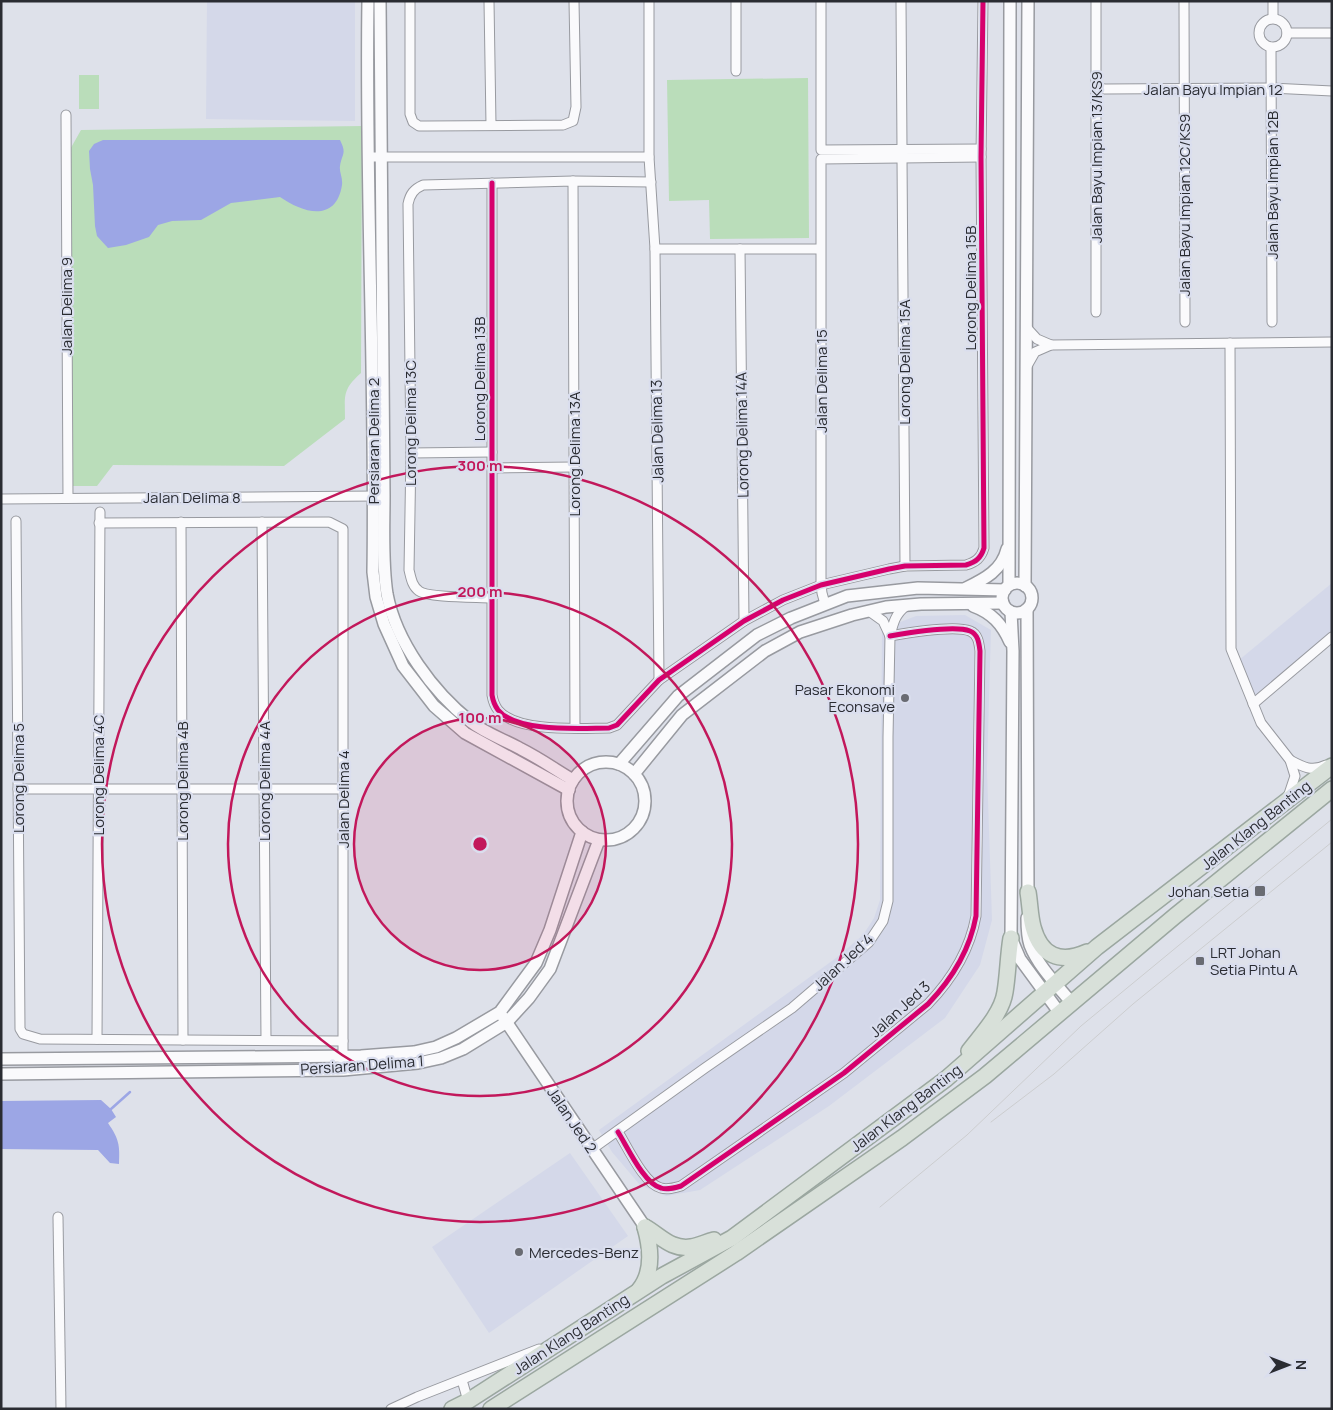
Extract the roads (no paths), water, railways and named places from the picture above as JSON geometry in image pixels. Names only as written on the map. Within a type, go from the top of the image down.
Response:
[{"type":"highway","name":"Jalan Klang Banting","points":[[452,1409],[467,1405],[562,1339],[638,1291],[732,1238],[946,1079],[1097,947],[1332,766]]},
{"type":"highway","name":"Jalan Klang Banting","points":[[495,1408],[736,1253],[902,1138],[985,1076],[1071,1002],[1332,789]]},
{"type":"highway","points":[[1028,892],[1033,927],[1037,938],[1046,951],[1055,956],[1066,958],[1074,957],[1097,947]]},
{"type":"highway","points":[[946,1079],[975,1043],[1001,1005],[1005,993],[1007,960],[1011,938]]},
{"type":"highway","points":[[645,1227],[672,1245],[682,1248],[701,1245],[712,1240],[732,1238]]},
{"type":"highway","points":[[638,1291],[645,1280],[650,1259],[645,1227]]},
{"type":"street","name":"Persiaran Delima 2","points":[[368,1],[368,157],[379,496]]},
{"type":"street","name":"Persiaran Delima 2","points":[[380,1],[383,157],[379,496],[373,572],[376,597],[384,624],[403,666],[434,706],[465,734],[571,785]]},
{"type":"street","points":[[410,1],[410,114],[413,122],[419,126],[563,125],[573,121],[576,112],[574,1]]},
{"type":"street","points":[[489,1],[491,125]]},
{"type":"street","points":[[368,157],[649,157],[649,1]]},
{"type":"street","points":[[736,1],[736,71]]},
{"type":"street","name":"Jalan Delima 15","points":[[821,1],[821,585],[825,604]]},
{"type":"street","name":"Lorong Delima 15A","points":[[901,1],[905,566]]},
{"type":"street","name":"Lorong Delima 15B","points":[[905,566],[966,565],[974,562],[984,548],[983,1]]},
{"type":"street","points":[[1010,1],[1009,537],[1007,588],[1002,596],[1006,608],[1011,612],[1021,612],[1027,609]]},
{"type":"street","points":[[1024,585],[1028,1]]},
{"type":"street","name":"Jalan Bayu Impian 13/KS9","points":[[1096,1],[1096,312]]},
{"type":"street","name":"Jalan Bayu Impian 12C/KS9","points":[[1184,1],[1185,322]]},
{"type":"street","points":[[1273,1],[1273,18]]},
{"type":"street","points":[[1273,18],[1282,22],[1286,27],[1287,34],[1282,44],[1271,48],[1262,42],[1258,32],[1263,22],[1273,18]]},
{"type":"street","points":[[1287,34],[1332,33]]},
{"type":"street","name":"Jalan Bayu Impian 12B","points":[[1271,48],[1272,322]]},
{"type":"street","name":"Jalan Bayu Impian 12","points":[[1096,84],[1098,88],[1105,89],[1271,88],[1332,91]]},
{"type":"street","name":"Jalan Delima 9","points":[[66,115],[68,498]]},
{"type":"street","points":[[821,154],[982,153]]},
{"type":"street","name":"Jalan Delima 13","points":[[649,157],[655,249],[659,680]]},
{"type":"street","name":"Lorong Delima 13A","points":[[573,181],[575,728]]},
{"type":"street","points":[[492,183],[651,182]]},
{"type":"street","name":"Lorong Delima 13C","points":[[492,183],[423,185],[416,188],[410,195],[408,204],[411,453],[409,570],[412,582],[420,592],[432,595],[492,598]]},
{"type":"street","name":"Lorong Delima 13B","points":[[492,183],[492,696],[499,711],[514,720],[536,726],[575,728]]},
{"type":"street","points":[[655,249],[820,249]]},
{"type":"street","name":"Lorong Delima 14A","points":[[740,249],[744,621]]},
{"type":"street","points":[[1026,327],[1037,339],[1051,345],[1332,342]]},
{"type":"street","points":[[1230,343],[1231,649],[1261,723],[1290,760],[1295,776],[1289,794],[1275,810]]},
{"type":"street","points":[[1026,368],[1036,352],[1051,345]]},
{"type":"street","points":[[411,453],[492,452]]},
{"type":"street","points":[[492,468],[574,467]]},
{"type":"street","name":"Jalan Delima 8","points":[[1,499],[379,496]]},
{"type":"street","name":"Lorong Delima 4C","points":[[97,1039],[100,512]]},
{"type":"street","name":"Lorong Delima 5","points":[[16,520],[20,1029],[23,1034],[40,1039],[97,1039]]},
{"type":"street","name":"Lorong Delima 4B","points":[[181,522],[184,1040]]},
{"type":"street","points":[[99,523],[262,522]]},
{"type":"street","name":"Jalan Delima 4","points":[[262,522],[329,522],[342,528],[343,1070]]},
{"type":"street","name":"Lorong Delima 4A","points":[[262,522],[266,1040]]},
{"type":"street","points":[[1009,537],[1024,585],[1030,591],[1031,597],[1027,609],[1026,652],[1027,934],[1030,945],[1051,988],[1059,1012]]},
{"type":"street","points":[[963,589],[990,576],[1004,558],[1009,537]]},
{"type":"street","points":[[575,728],[609,728],[617,725],[659,680],[744,621],[783,600],[821,585],[905,566]]},
{"type":"street","points":[[618,764],[678,696],[757,635],[825,604],[847,596],[918,588],[1007,588],[1016,583],[1024,585]]},
{"type":"street","points":[[634,774],[682,716],[765,651],[800,632],[886,607],[1003,602]]},
{"type":"street","points":[[825,604],[833,613],[843,618]]},
{"type":"street","points":[[821,626],[825,615],[825,604]]},
{"type":"street","points":[[967,604],[994,616],[1005,631],[1013,651]]},
{"type":"street","name":"Jalan Jed 4","points":[[592,1149],[792,1008],[869,942],[883,921],[888,901],[890,636],[894,620],[900,610],[906,606]]},
{"type":"street","points":[[869,611],[883,621],[890,636]]},
{"type":"street","points":[[1011,612],[1013,651],[1011,938],[1020,960],[1051,988],[1071,1002]]},
{"type":"street","name":"Jalan Jed 3","points":[[618,1132],[639,1167],[652,1182],[660,1188],[670,1189],[681,1186],[859,1061],[928,1004],[958,965],[969,942],[976,916],[980,651],[976,635],[962,629],[918,631],[890,636]]},
{"type":"street","points":[[1253,704],[1332,637]]},
{"type":"street","points":[[1290,760],[1304,767],[1317,770],[1332,762]]},
{"type":"street","points":[[606,762],[618,764],[634,774],[641,783],[645,804],[643,815],[637,826],[629,833],[615,840],[599,840],[582,832],[574,824],[567,802],[571,785],[582,771],[593,764],[606,762]]},
{"type":"street","points":[[18,789],[343,789]]},
{"type":"street","name":"Persiaran Delima 1","points":[[1,1059],[343,1056],[414,1052],[436,1047],[456,1038],[500,1012],[536,963],[550,930],[582,832]]},
{"type":"street","name":"Persiaran Delima 1","points":[[1,1074],[343,1070],[418,1063],[442,1058],[463,1049],[507,1022],[529,998],[550,969],[599,840]]},
{"type":"street","name":"Jalan Jed 2","points":[[500,1012],[645,1227]]},
{"type":"street","points":[[97,1039],[343,1041]]},
{"type":"street","points":[[58,1217],[61,1409]]},
{"type":"street","points":[[391,1409],[416,1397],[562,1339]]},
{"type":"street","points":[[462,1380],[467,1405]]},
{"type":"water","points":[[103,140],[340,140],[344,151],[340,168],[342,185],[339,197],[326,210],[308,210],[289,203],[280,197],[231,203],[201,220],[172,221],[158,225],[149,237],[126,245],[108,248],[97,236],[95,226],[89,151],[94,144]]},
{"type":"water","points":[[101,1100],[111,1109],[116,1117],[108,1123],[115,1133],[118,1142],[119,1164],[110,1163],[98,1150],[1,1149],[1,1101]]},
{"type":"waterway","points":[[111,1109],[130,1092]]},
{"type":"tram line","points":[[880,1207],[967,1135],[1081,1026],[1332,819]]},
{"type":"tram line","points":[[991,1122],[1054,1074],[1133,1004],[1332,842]]},
{"type":"place","name":"Pasar Ekonomi Econsave","points":[[905,698]]},
{"type":"place","name":"Johan Setia","points":[[1260,891]]},
{"type":"place","name":"LRT Johan Setia Pintu A","points":[[1200,961]]},
{"type":"place","name":"Mercedes-Benz","points":[[519,1252]]}]
